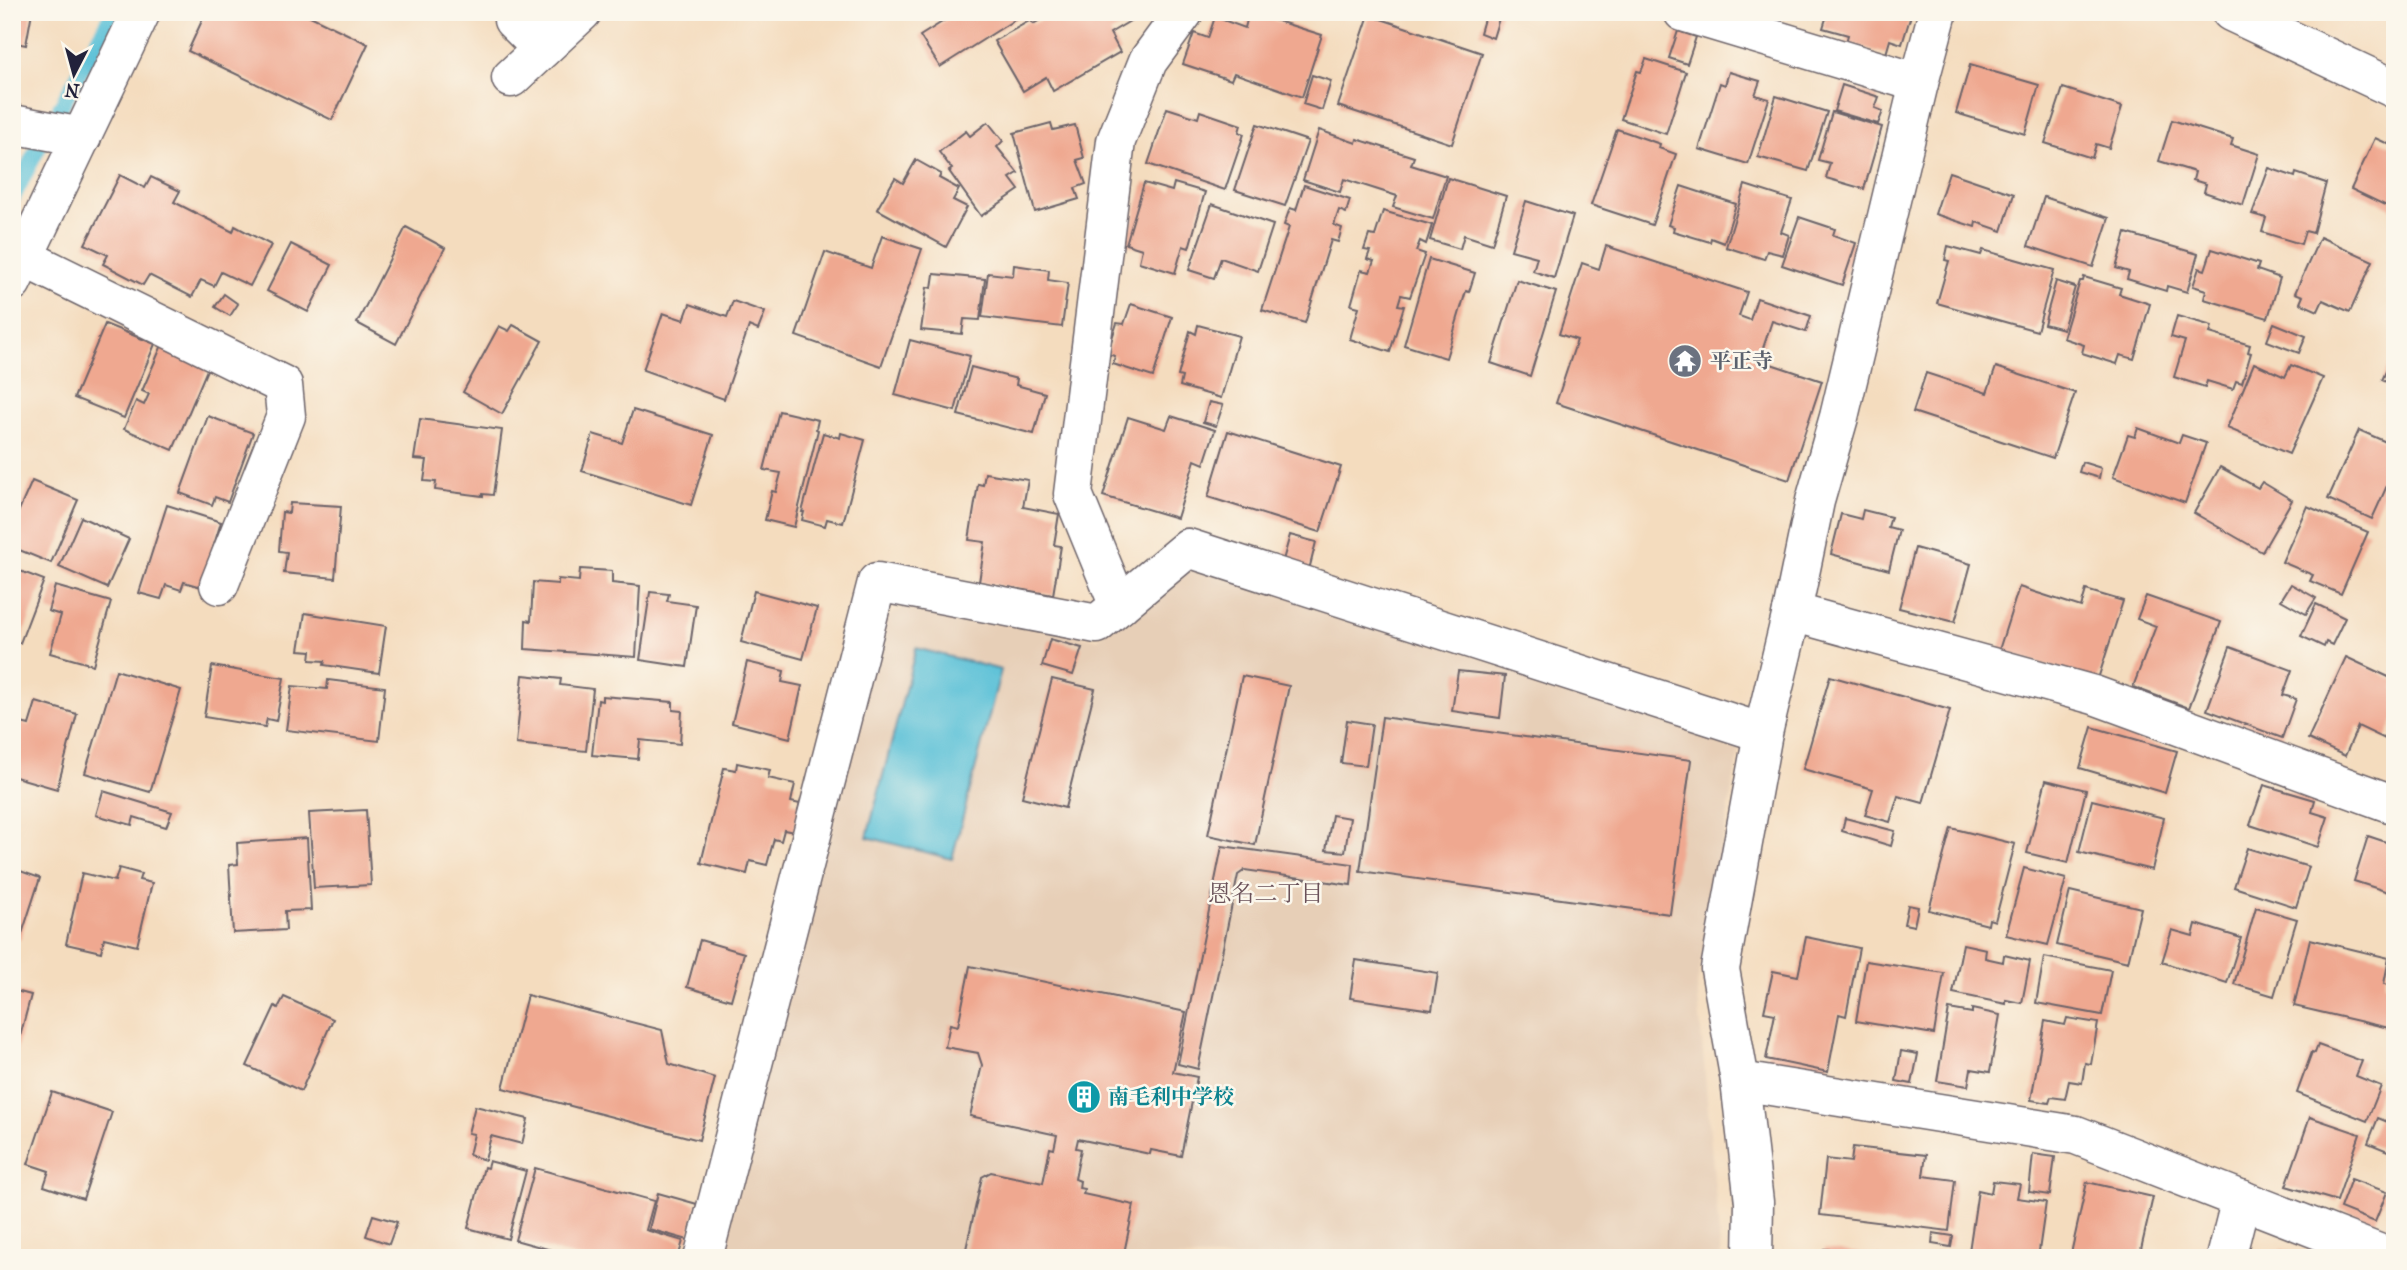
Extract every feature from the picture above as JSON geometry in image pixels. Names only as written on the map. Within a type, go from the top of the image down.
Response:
[{"type":"street","points":[[141,12],[18,270],[283,385],[286,416],[219,585]]},
{"type":"street","points":[[510,78],[582,12]]},
{"type":"street","points":[[1119,606],[1073,494],[1116,141],[1148,61],[1184,12]]},
{"type":"street","points":[[1683,12],[1919,83]]},
{"type":"street","points":[[1753,1258],[1754,1202],[1740,1081],[1720,969],[1763,733],[1815,500],[1839,417],[1938,12]]},
{"type":"street","points":[[2231,12],[2395,89]]},
{"type":"street","points":[[513,20],[542,49]]},
{"type":"street","points":[[12,124],[82,137]]},
{"type":"street","points":[[703,1258],[877,582],[1097,624],[1188,548],[1763,733]]},
{"type":"street","points":[[1792,612],[2094,695],[2395,805]]},
{"type":"street","points":[[1740,1081],[2076,1135],[2391,1258]]},
{"type":"street","points":[[2226,1258],[2241,1199]]},
{"type":"shaded area","points":[[1190,565],[1741,740],[1697,985],[1721,1258],[713,1258],[875,624],[902,607],[1097,639]]},
{"type":"water","points":[[916,648],[1001,670],[952,859],[867,837]]},
{"type":"building","points":[[12,12],[32,12],[26,45],[12,42]]},
{"type":"building","points":[[206,12],[270,12],[279,17],[281,12],[302,12],[368,44],[332,120],[188,51]]},
{"type":"building","points":[[958,12],[1027,12],[940,67],[920,36]]},
{"type":"building","points":[[1054,12],[1145,12],[1110,33],[1120,52],[1053,91],[1046,77],[1023,91],[994,41],[1031,20],[1033,24]]},
{"type":"building","points":[[1249,12],[1322,35],[1302,97],[1234,73],[1231,80],[1183,64],[1194,33],[1208,38],[1215,17],[1245,28]]},
{"type":"building","points":[[1486,12],[1501,12],[1493,38],[1480,33]]},
{"type":"building","points":[[1828,12],[1912,12],[1902,44],[1890,40],[1886,54],[1846,42],[1848,35],[1823,28]]},
{"type":"building","points":[[1369,15],[1482,53],[1452,144],[1338,106]]},
{"type":"building","points":[[1678,31],[1696,37],[1687,64],[1669,58]]},
{"type":"building","points":[[1646,59],[1686,72],[1666,134],[1621,119],[1637,71],[1641,72]]},
{"type":"building","points":[[1970,65],[2039,85],[2025,134],[1956,113]]},
{"type":"building","points":[[1729,72],[1760,81],[1755,95],[1769,99],[1748,164],[1699,149],[1720,83],[1725,85]]},
{"type":"building","points":[[1312,75],[1331,81],[1322,110],[1303,104]]},
{"type":"building","points":[[1842,85],[1879,97],[1875,108],[1883,111],[1878,124],[1834,111]]},
{"type":"building","points":[[2063,88],[2122,107],[2109,148],[2096,144],[2092,158],[2045,143]]},
{"type":"building","points":[[1776,96],[1827,112],[1808,171],[1758,157]]},
{"type":"building","points":[[1167,108],[1198,118],[1200,111],[1241,125],[1239,132],[1244,134],[1225,190],[1148,164]]},
{"type":"building","points":[[1832,112],[1882,127],[1864,189],[1826,178],[1830,163],[1818,160]]},
{"type":"building","points":[[2172,120],[2233,139],[2231,145],[2259,154],[2243,205],[2204,192],[2206,184],[2193,180],[2195,172],[2159,161]]},
{"type":"building","points":[[988,122],[1003,141],[997,147],[1018,173],[1010,178],[1019,190],[981,216],[939,152],[966,131],[970,136]]},
{"type":"building","points":[[1051,123],[1053,130],[1075,125],[1084,158],[1077,160],[1086,184],[1075,188],[1079,199],[1035,212],[1014,133]]},
{"type":"building","points":[[1257,124],[1308,141],[1285,206],[1235,190]]},
{"type":"building","points":[[1617,129],[1660,144],[1659,148],[1676,154],[1652,225],[1591,205]]},
{"type":"building","points":[[1319,130],[1356,143],[1357,139],[1414,157],[1411,165],[1446,176],[1433,219],[1393,207],[1397,196],[1344,179],[1340,192],[1303,180]]},
{"type":"building","points":[[2375,138],[2395,147],[2395,210],[2351,189]]},
{"type":"building","points":[[916,160],[941,174],[939,178],[959,189],[953,200],[967,207],[946,247],[877,209],[895,178],[903,183]]},
{"type":"building","points":[[2269,168],[2326,183],[2313,233],[2305,231],[2301,244],[2262,232],[2266,218],[2252,214]]},
{"type":"building","points":[[1949,172],[2014,194],[2002,231],[1976,222],[1975,227],[1935,214]]},
{"type":"building","points":[[120,175],[145,188],[151,177],[180,191],[174,202],[233,232],[235,226],[271,245],[250,286],[221,272],[214,286],[201,280],[192,297],[149,275],[143,285],[103,264],[108,255],[85,244]]},
{"type":"building","points":[[1448,178],[1506,196],[1492,244],[1464,235],[1460,249],[1430,240]]},
{"type":"building","points":[[1144,183],[1172,191],[1174,183],[1205,192],[1189,248],[1183,246],[1175,273],[1139,262],[1142,249],[1126,244]]},
{"type":"building","points":[[1304,185],[1350,200],[1346,213],[1339,210],[1334,225],[1342,228],[1338,242],[1331,240],[1305,323],[1262,310],[1289,227],[1284,225],[1290,208],[1296,210]]},
{"type":"building","points":[[1745,185],[1792,200],[1781,232],[1789,235],[1783,255],[1767,251],[1764,259],[1726,247]]},
{"type":"building","points":[[1681,186],[1736,204],[1724,243],[1711,238],[1710,242],[1673,231],[1674,227],[1668,225]]},
{"type":"building","points":[[2044,197],[2109,218],[2093,267],[2028,246]]},
{"type":"building","points":[[1526,201],[1573,216],[1554,278],[1533,271],[1537,257],[1511,250]]},
{"type":"building","points":[[1212,204],[1273,225],[1258,271],[1221,258],[1214,278],[1189,270]]},
{"type":"building","points":[[1383,211],[1432,225],[1426,244],[1420,241],[1416,251],[1425,254],[1410,297],[1401,295],[1398,305],[1404,306],[1390,352],[1350,339],[1359,307],[1351,305],[1361,270],[1370,272],[1374,261],[1367,259],[1370,251],[1364,250],[1369,235],[1375,236]]},
{"type":"building","points":[[1799,217],[1835,229],[1833,235],[1856,243],[1842,285],[1782,265]]},
{"type":"building","points":[[406,227],[445,248],[396,344],[357,323]]},
{"type":"building","points":[[2126,233],[2198,254],[2187,292],[2167,286],[2166,291],[2127,279],[2129,272],[2116,268]]},
{"type":"building","points":[[882,236],[922,249],[881,366],[796,336],[825,252],[871,268]]},
{"type":"building","points":[[2320,237],[2373,261],[2350,312],[2323,300],[2318,311],[2300,303],[2303,296],[2295,293]]},
{"type":"building","points":[[291,244],[332,265],[308,312],[267,291]]},
{"type":"building","points":[[1606,246],[1747,292],[1739,316],[1750,320],[1757,298],[1811,316],[1806,332],[1772,321],[1759,360],[1822,381],[1789,480],[1556,403],[1577,340],[1559,334],[1582,263],[1599,269]]},
{"type":"building","points":[[1948,246],[1981,255],[1983,250],[2054,270],[2037,331],[1937,303],[1949,261],[1945,260]]},
{"type":"building","points":[[2212,249],[2259,264],[2257,270],[2280,278],[2268,318],[2204,299],[2206,290],[2193,286],[2199,268],[2205,270]]},
{"type":"building","points":[[1429,259],[1475,273],[1469,292],[1466,291],[1446,358],[1404,345]]},
{"type":"building","points":[[1014,265],[1049,270],[1048,280],[1068,283],[1062,327],[982,317],[988,273],[1013,276]]},
{"type":"building","points":[[934,274],[985,279],[980,320],[964,319],[962,334],[921,330],[927,287],[932,288]]},
{"type":"building","points":[[2084,277],[2121,288],[2119,294],[2150,304],[2134,359],[2120,355],[2117,364],[2082,353],[2084,345],[2063,338],[2080,281],[2083,281]]},
{"type":"building","points":[[1517,280],[1556,292],[1530,376],[1491,363]]},
{"type":"building","points":[[2056,281],[2075,287],[2063,329],[2044,324]]},
{"type":"building","points":[[224,294],[238,304],[230,316],[215,307]]},
{"type":"building","points":[[733,301],[765,312],[758,330],[749,326],[724,399],[643,370],[663,313],[684,320],[690,304],[727,317]]},
{"type":"building","points":[[1131,304],[1172,317],[1153,377],[1113,364],[1115,356],[1107,354],[1117,323],[1124,324]]},
{"type":"building","points":[[2177,316],[2212,326],[2210,333],[2250,345],[2248,352],[2251,353],[2242,383],[2236,381],[2233,389],[2207,381],[2205,387],[2174,377],[2185,341],[2171,337]]},
{"type":"building","points":[[2274,323],[2306,336],[2299,353],[2267,341]]},
{"type":"building","points":[[105,324],[155,344],[124,418],[74,398]]},
{"type":"building","points":[[513,325],[542,341],[502,414],[463,392],[499,326],[509,331]]},
{"type":"building","points":[[1198,325],[1239,336],[1221,398],[1180,386],[1182,377],[1178,376],[1190,331],[1196,334]]},
{"type":"building","points":[[910,340],[970,356],[955,411],[895,395]]},
{"type":"building","points":[[162,345],[209,365],[173,450],[124,429],[136,401],[144,405],[149,394],[142,391]]},
{"type":"building","points":[[2395,352],[2395,386],[2382,380]]},
{"type":"building","points":[[2254,363],[2285,377],[2291,365],[2323,378],[2289,454],[2227,428]]},
{"type":"building","points":[[971,367],[1017,379],[1016,385],[1045,393],[1034,434],[958,415]]},
{"type":"building","points":[[1996,367],[2075,393],[2053,458],[1913,412],[1926,373],[1987,393]]},
{"type":"building","points":[[1209,402],[1223,405],[1216,426],[1203,422]]},
{"type":"building","points":[[633,410],[713,435],[691,505],[582,471],[593,434],[622,443]]},
{"type":"building","points":[[779,411],[818,420],[818,430],[794,527],[765,520],[772,491],[776,492],[781,473],[764,470]]},
{"type":"building","points":[[208,416],[253,433],[228,502],[215,497],[212,505],[180,493]]},
{"type":"building","points":[[1171,416],[1215,430],[1204,464],[1195,460],[1177,518],[1103,496],[1128,417],[1166,429]]},
{"type":"building","points":[[420,419],[502,430],[493,495],[435,490],[436,482],[424,481],[427,460],[414,459]]},
{"type":"building","points":[[2138,428],[2179,443],[2182,435],[2206,443],[2185,503],[2113,477],[2128,435],[2135,437]]},
{"type":"building","points":[[2359,430],[2395,446],[2395,468],[2372,519],[2328,499]]},
{"type":"building","points":[[1228,431],[1341,467],[1320,532],[1208,497]]},
{"type":"building","points":[[823,433],[840,438],[841,433],[865,440],[843,523],[827,519],[825,526],[802,520]]},
{"type":"building","points":[[2082,462],[2101,468],[2099,478],[2079,472]]},
{"type":"building","points":[[2220,467],[2258,488],[2262,482],[2292,500],[2262,552],[2194,513]]},
{"type":"building","points":[[985,473],[1028,480],[1023,507],[1059,514],[1054,545],[1061,546],[1053,595],[979,582],[985,542],[969,540],[978,484],[983,485]]},
{"type":"building","points":[[32,481],[78,500],[51,563],[12,547],[12,526]]},
{"type":"building","points":[[290,503],[341,506],[335,578],[284,573],[287,552],[279,551],[282,512],[289,513]]},
{"type":"building","points":[[167,505],[221,522],[201,587],[184,582],[181,590],[166,585],[161,599],[139,593]]},
{"type":"building","points":[[2307,506],[2368,532],[2341,594],[2310,581],[2313,575],[2282,562]]},
{"type":"building","points":[[1863,510],[1891,517],[1888,527],[1899,530],[1889,570],[1831,554],[1841,514],[1861,519]]},
{"type":"building","points":[[81,517],[129,539],[107,588],[59,567]]},
{"type":"building","points":[[1290,535],[1316,542],[1309,570],[1282,564]]},
{"type":"building","points":[[1915,548],[1971,564],[1955,622],[1899,608]]},
{"type":"building","points":[[12,568],[44,580],[20,643],[12,640]]},
{"type":"building","points":[[580,569],[612,571],[612,583],[640,586],[636,657],[525,649],[526,620],[531,621],[533,582],[558,584],[558,579],[579,581]]},
{"type":"building","points":[[2291,584],[2316,598],[2306,614],[2281,600]]},
{"type":"building","points":[[55,586],[111,602],[93,665],[50,653],[61,615],[48,611]]},
{"type":"building","points":[[2019,587],[2081,607],[2086,590],[2123,601],[2097,682],[1999,650]]},
{"type":"building","points":[[754,591],[817,608],[803,659],[741,642]]},
{"type":"building","points":[[650,592],[669,594],[667,601],[696,605],[687,667],[640,660]]},
{"type":"building","points":[[2146,596],[2221,622],[2189,708],[2133,687],[2156,626],[2137,619]]},
{"type":"building","points":[[2316,604],[2345,618],[2332,645],[2326,642],[2324,647],[2301,636]]},
{"type":"building","points":[[305,613],[386,626],[379,673],[324,665],[325,661],[310,660],[311,651],[299,650]]},
{"type":"building","points":[[1050,639],[1082,648],[1073,675],[1042,666]]},
{"type":"building","points":[[2230,647],[2292,670],[2283,695],[2296,699],[2282,738],[2207,710]]},
{"type":"building","points":[[2346,657],[2395,680],[2395,718],[2385,739],[2358,726],[2345,756],[2308,739]]},
{"type":"building","points":[[747,662],[784,671],[782,682],[802,686],[790,738],[732,723]]},
{"type":"building","points":[[212,666],[284,678],[276,721],[267,719],[265,727],[204,717]]},
{"type":"building","points":[[116,670],[181,690],[150,792],[85,773]]},
{"type":"building","points":[[1458,671],[1505,676],[1500,718],[1452,711]]},
{"type":"building","points":[[523,675],[561,679],[560,685],[593,689],[586,751],[516,744]]},
{"type":"building","points":[[1242,676],[1289,686],[1255,845],[1208,835]]},
{"type":"building","points":[[1830,676],[1950,710],[1923,803],[1898,796],[1890,822],[1865,815],[1873,789],[1803,769]]},
{"type":"building","points":[[1052,679],[1095,689],[1065,808],[1022,797]]},
{"type":"building","points":[[328,680],[385,687],[379,741],[286,730],[292,686],[327,689]]},
{"type":"building","points":[[602,696],[673,702],[673,710],[682,711],[680,744],[640,740],[638,759],[592,755],[598,700],[602,701]]},
{"type":"building","points":[[36,702],[77,714],[57,789],[12,776],[14,721],[29,725]]},
{"type":"building","points":[[1382,717],[1691,760],[1670,914],[1360,871]]},
{"type":"building","points":[[1347,720],[1372,724],[1366,766],[1341,763]]},
{"type":"building","points":[[2092,727],[2177,751],[2165,793],[2080,768]]},
{"type":"building","points":[[737,763],[770,770],[768,778],[795,784],[791,802],[800,804],[794,832],[784,830],[781,841],[774,839],[767,865],[750,861],[747,874],[701,863],[724,768],[736,770]]},
{"type":"building","points":[[2046,780],[2086,790],[2068,863],[2027,853]]},
{"type":"building","points":[[2264,785],[2315,800],[2312,812],[2328,817],[2318,847],[2250,825]]},
{"type":"building","points":[[103,791],[172,812],[166,827],[134,817],[132,825],[96,815]]},
{"type":"building","points":[[2092,800],[2164,818],[2152,870],[2079,852]]},
{"type":"building","points":[[366,810],[371,885],[314,888],[309,813]]},
{"type":"building","points":[[1332,815],[1350,818],[1345,852],[1326,850]]},
{"type":"building","points":[[1845,818],[1895,831],[1891,846],[1842,831]]},
{"type":"building","points":[[1951,828],[2015,844],[1995,921],[1989,919],[1988,925],[1929,910]]},
{"type":"building","points":[[2368,836],[2395,845],[2395,871],[2388,892],[2354,881]]},
{"type":"building","points":[[307,838],[311,910],[285,911],[286,930],[233,933],[229,865],[238,864],[237,843]]},
{"type":"building","points":[[1222,846],[1353,864],[1351,885],[1245,870],[1238,875],[1198,1069],[1178,1064]]},
{"type":"building","points":[[2247,848],[2309,867],[2296,907],[2234,887]]},
{"type":"building","points":[[12,868],[40,878],[20,940],[12,937]]},
{"type":"building","points":[[119,868],[141,874],[139,880],[152,883],[137,946],[104,938],[101,952],[66,944],[82,873],[115,881]]},
{"type":"building","points":[[2024,868],[2066,879],[2048,945],[2006,935]]},
{"type":"building","points":[[2070,891],[2141,908],[2128,962],[2057,945]]},
{"type":"building","points":[[1908,905],[1918,907],[1914,926],[1904,924]]},
{"type":"building","points":[[2256,907],[2297,919],[2274,996],[2234,984]]},
{"type":"building","points":[[2196,924],[2241,938],[2227,983],[2162,962],[2172,930],[2193,936]]},
{"type":"building","points":[[1806,937],[1859,948],[1846,1016],[1839,1014],[1828,1072],[1766,1059],[1775,1014],[1764,1012],[1773,971],[1798,976]]},
{"type":"building","points":[[2310,939],[2389,958],[2384,984],[2395,986],[2395,1005],[2389,1028],[2294,1006]]},
{"type":"building","points":[[700,940],[744,953],[731,1000],[687,987]]},
{"type":"building","points":[[1963,944],[1986,949],[1985,958],[2003,962],[2004,955],[2030,961],[2022,1003],[2006,1000],[2006,1004],[1953,993]]},
{"type":"building","points":[[2044,957],[2111,970],[2102,1015],[2036,1003]]},
{"type":"building","points":[[1356,960],[1438,973],[1432,1010],[1350,998]]},
{"type":"building","points":[[1866,961],[1944,973],[1934,1034],[1856,1021]]},
{"type":"building","name":"南毛利中学校","points":[[970,966],[1186,1012],[1173,1072],[1197,1077],[1181,1156],[1151,1150],[1150,1154],[1078,1139],[1076,1148],[1081,1149],[1075,1179],[1080,1181],[1079,1188],[1084,1189],[1083,1194],[1134,1205],[1123,1258],[964,1258],[982,1177],[991,1172],[1043,1183],[1050,1148],[1054,1149],[1057,1135],[970,1116],[982,1065],[978,1053],[945,1047],[950,1024],[958,1026]]},
{"type":"building","points":[[12,990],[31,995],[13,1063],[12,1063]]},
{"type":"building","points":[[527,995],[662,1030],[669,1064],[715,1078],[699,1140],[503,1088]]},
{"type":"building","points":[[284,997],[333,1019],[301,1091],[247,1066],[275,1006],[278,1008]]},
{"type":"building","points":[[1949,1009],[1972,1013],[1972,1009],[2000,1015],[1990,1072],[1971,1069],[1968,1086],[1937,1081]]},
{"type":"building","points":[[2067,1018],[2098,1023],[2091,1064],[2085,1063],[2082,1083],[2069,1081],[2065,1099],[2051,1097],[2049,1103],[2031,1100],[2045,1021],[2065,1025]]},
{"type":"building","points":[[2318,1045],[2362,1061],[2356,1076],[2381,1086],[2367,1121],[2297,1093],[2312,1052],[2315,1053]]},
{"type":"building","points":[[1901,1051],[1918,1054],[1912,1084],[1896,1081]]},
{"type":"building","points":[[52,1092],[112,1112],[83,1199],[44,1186],[49,1171],[28,1164]]},
{"type":"building","points":[[475,1106],[528,1119],[522,1144],[491,1136],[485,1160],[469,1155],[474,1134],[468,1133]]},
{"type":"building","points":[[2310,1117],[2360,1134],[2337,1201],[2286,1186]]},
{"type":"building","points":[[2378,1118],[2395,1125],[2395,1154],[2368,1143]]},
{"type":"building","points":[[1853,1147],[1926,1155],[1923,1176],[1955,1180],[1949,1231],[1820,1215],[1826,1159],[1851,1162]]},
{"type":"building","points":[[2033,1154],[2055,1157],[2050,1195],[2029,1192]]},
{"type":"building","points":[[489,1161],[526,1171],[508,1239],[468,1228],[484,1167],[487,1168]]},
{"type":"building","points":[[535,1168],[654,1201],[646,1230],[683,1241],[678,1258],[580,1258],[515,1240]]},
{"type":"building","points":[[2351,1179],[2387,1192],[2375,1222],[2340,1208]]},
{"type":"building","points":[[1993,1181],[2020,1184],[2017,1198],[2046,1202],[2038,1258],[1968,1258],[1978,1190],[1991,1193]]},
{"type":"building","points":[[2087,1182],[2153,1197],[2139,1258],[2070,1258]]},
{"type":"building","points":[[658,1193],[697,1204],[688,1240],[649,1229]]},
{"type":"building","points":[[373,1215],[397,1222],[389,1244],[366,1236]]},
{"type":"building","points":[[1933,1233],[1953,1236],[1951,1247],[1932,1244]]},
{"type":"building","points":[[1824,1249],[1882,1256],[1882,1258],[1823,1258]]},
{"type":"building","points":[[2281,1249],[2311,1257],[2279,1258]]},
{"type":"waterway","points":[[60,108],[113,12]]},
{"type":"waterway","points":[[12,199],[39,146]]},
{"type":"place","name":"平正寺","points":[[1685,361]]},
{"type":"place","name":"南毛利中学校","points":[[1084,1097]]},
{"type":"district","name":"恩名二丁目","points":[[1266,893]]}]
